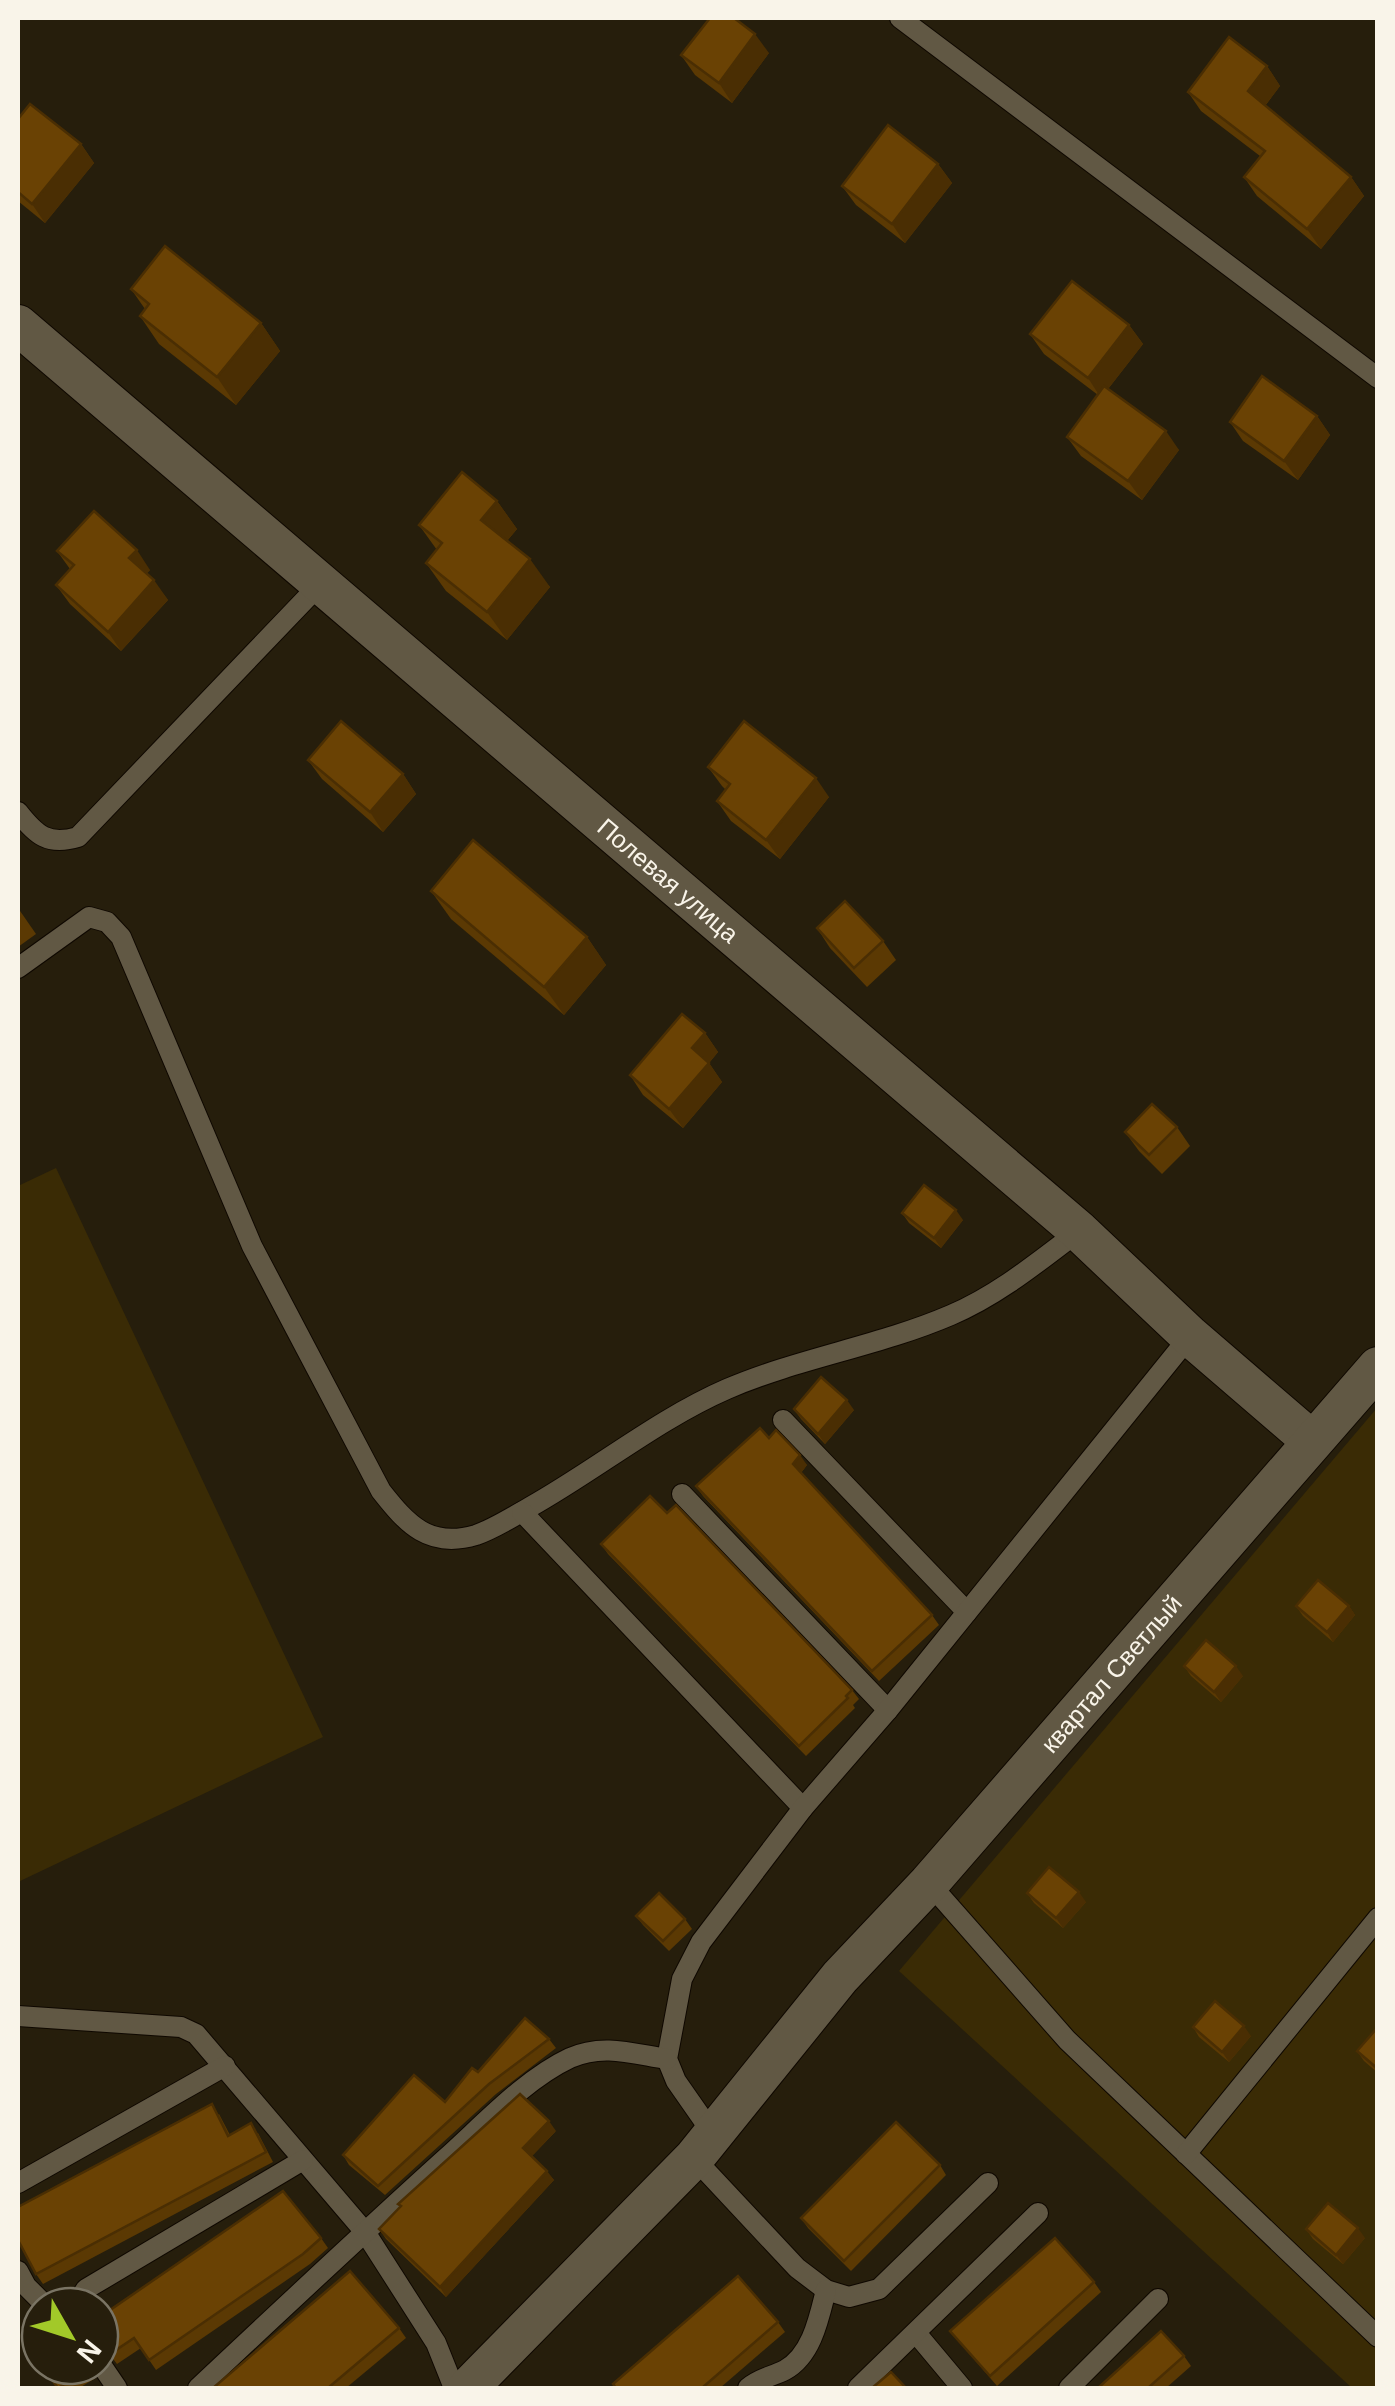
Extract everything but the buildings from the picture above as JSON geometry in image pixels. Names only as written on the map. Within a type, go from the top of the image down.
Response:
[{"type":"street","name":"Полевая улица","points":[[18,324],[1079,1232],[1190,1336],[1312,1441]]},
{"type":"street","name":"квартал Светлый","points":[[468,2388],[704,2146],[840,1977],[929,1882],[1378,1367]]},
{"type":"lane","points":[[900,18],[1378,378]]},
{"type":"lane","points":[[18,812],[30,827],[49,840],[60,842],[78,837],[322,582]]},
{"type":"lane","points":[[18,968],[89,917],[107,922],[121,938],[252,1246],[381,1491],[407,1525],[437,1538],[474,1535],[522,1512],[726,1389],[952,1314],[1012,1281],[1079,1232]]},
{"type":"lane","points":[[988,2182],[879,2289],[849,2297],[826,2290],[797,2268],[704,2146],[667,2060],[682,1979],[700,1942],[803,1808],[888,1710],[1190,1336]]},
{"type":"lane","points":[[784,1420],[967,1612]]},
{"type":"lane","points":[[682,1494],[888,1710]]},
{"type":"lane","points":[[522,1512],[803,1808]]},
{"type":"lane","points":[[929,1882],[1067,2040],[1377,2336]]},
{"type":"lane","points":[[1186,2154],[1378,1918]]},
{"type":"lane","points":[[18,2016],[181,2027],[196,2034],[365,2232],[429,2330],[454,2388]]},
{"type":"lane","points":[[198,2388],[522,2090],[569,2058],[610,2048],[667,2060]]},
{"type":"lane","points":[[18,2183],[225,2066]]},
{"type":"lane","points":[[91,2286],[302,2160]]},
{"type":"lane","points":[[858,2388],[1038,2213]]},
{"type":"lane","points":[[748,2388],[761,2378],[786,2369],[802,2353],[818,2321],[826,2290]]},
{"type":"lane","points":[[1069,2388],[1158,2300]]},
{"type":"lane","points":[[916,2333],[962,2388]]},
{"type":"shaded area","points":[[56,1168],[323,1737],[18,1882],[18,1186]]},
{"type":"shaded area","points":[[1377,1408],[1377,2388],[1352,2388],[899,1971]]}]
